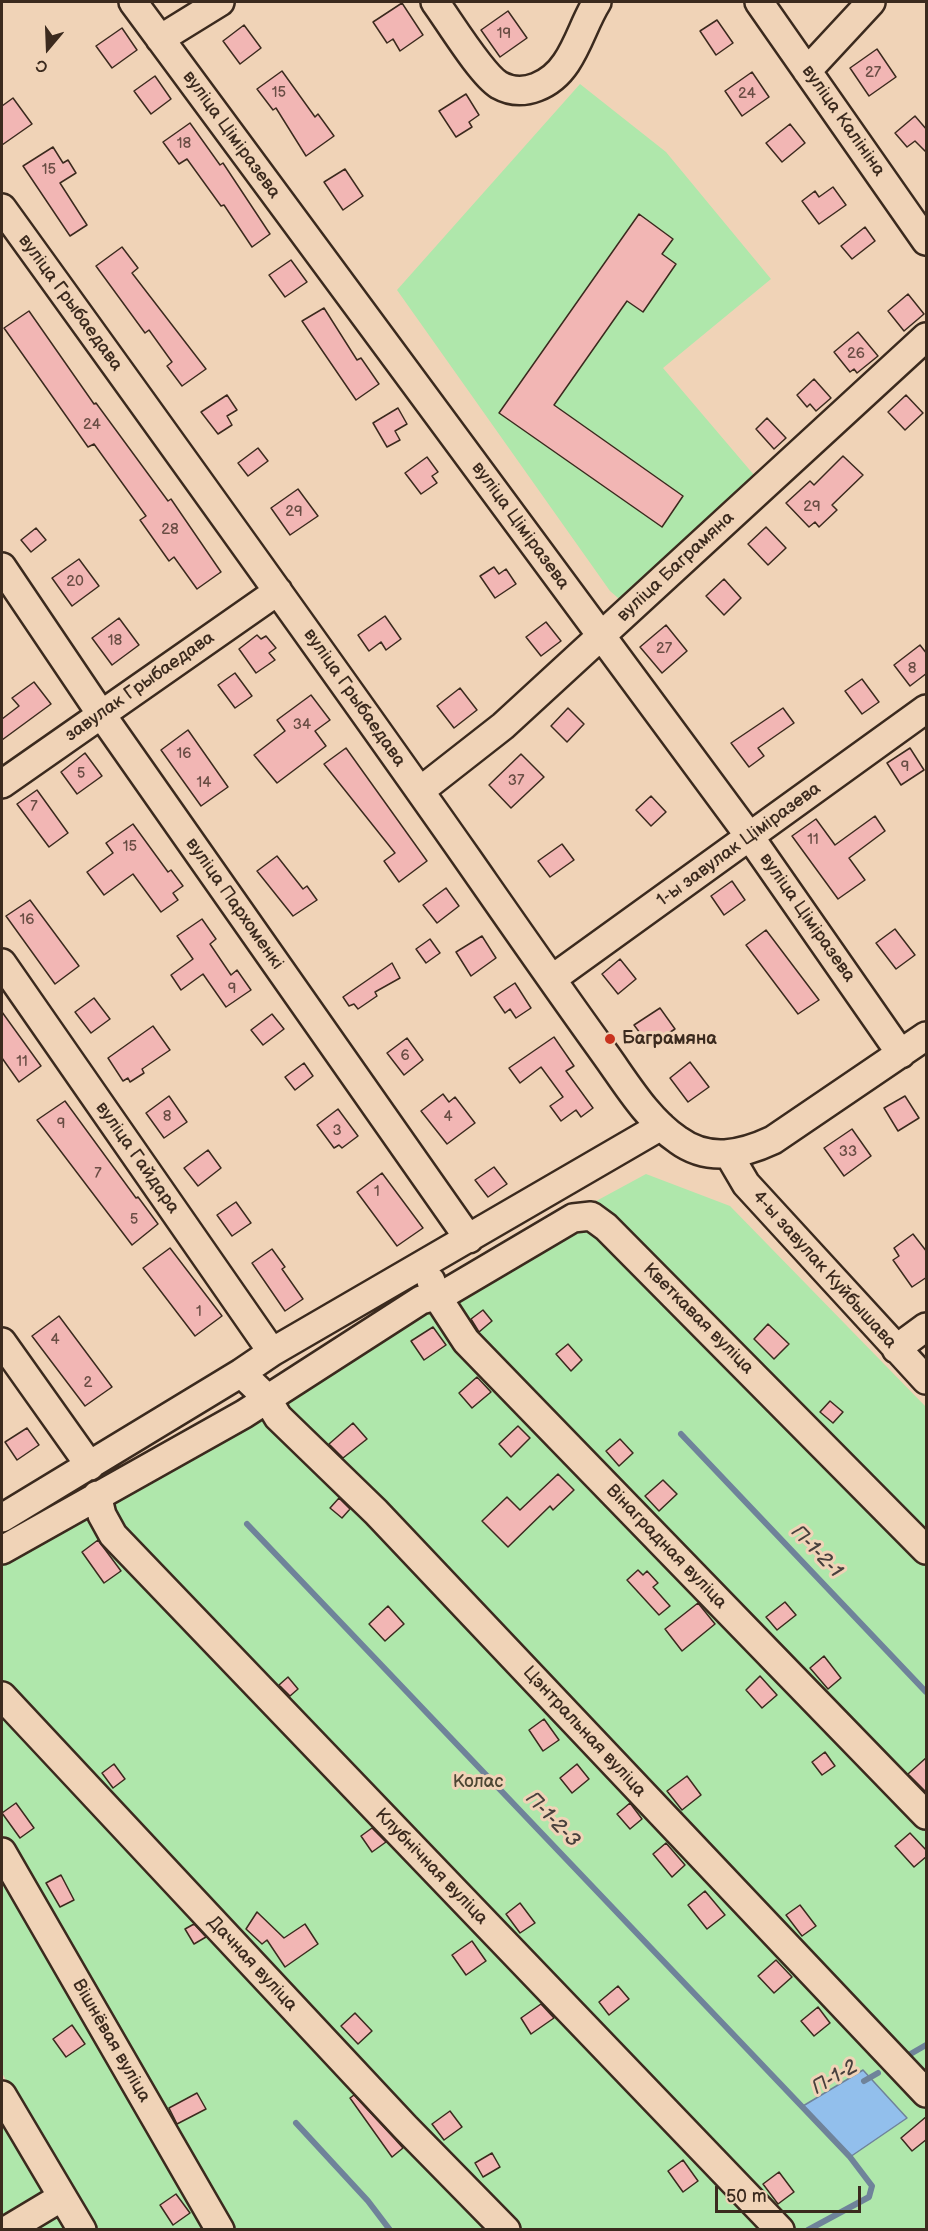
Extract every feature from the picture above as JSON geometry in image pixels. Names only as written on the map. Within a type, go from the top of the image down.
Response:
[{"type":"street","name":"вуліца Ціміразева","points":[[134,2],[750,837],[901,1054]]},
{"type":"street","points":[[160,39],[220,2]]},
{"type":"street","points":[[435,2],[487,73],[499,85],[516,90],[537,88],[555,77],[567,62],[597,2]]},
{"type":"street","name":"вуліца Калініна","points":[[759,2],[927,241]]},
{"type":"street","points":[[807,71],[871,2]]},
{"type":"street","name":"вуліца Грыбаедава","points":[[2,208],[278,591],[639,1100],[679,1141],[704,1153],[729,1155]]},
{"type":"street","name":"вуліца Баграмяна","points":[[420,790],[503,726],[927,337]]},
{"type":"street","name":"вуліца Пархоменкі","points":[[2,567],[101,714],[469,1239]]},
{"type":"street","name":"завулак Грыбаедава","points":[[2,784],[278,591]]},
{"type":"street","name":"1-ы завулак Ціміразева","points":[[552,980],[927,710]]},
{"type":"street","name":"вуліца Гайдара","points":[[2,963],[272,1352]]},
{"type":"street","points":[[729,1155],[750,1150],[773,1140],[927,1036]]},
{"type":"street","points":[[2,1518],[272,1352],[426,1265],[661,1125]]},
{"type":"street","name":"4-ы завулак Куйбышава","points":[[729,1155],[746,1184],[927,1380]]},
{"type":"street","name":"Кветкавая вуліца","points":[[436,1295],[446,1293],[573,1218],[591,1216],[606,1227],[927,1550]]},
{"type":"street","name":"Вінаградная вуліца","points":[[426,1265],[436,1295],[466,1341],[927,1815]]},
{"type":"street","points":[[2,1550],[244,1414],[266,1397],[393,1316],[421,1300],[436,1295]]},
{"type":"street","points":[[896,1349],[927,1327]]},
{"type":"street","points":[[2,1342],[90,1466]]},
{"type":"street","name":"Цэнтральная вуліца","points":[[241,1373],[266,1397],[278,1417],[376,1512],[927,2093]]},
{"type":"street","name":"Клубнічная вуліца","points":[[97,1495],[102,1515],[113,1535],[780,2229]]},
{"type":"street","name":"Дачная вуліца","points":[[2,1696],[405,2127],[506,2229]]},
{"type":"street","name":"Вішнёвая вуліца","points":[[2,1852],[220,2229]]},
{"type":"street","points":[[2,2095],[82,2229]]},
{"type":"street","points":[[7,2229],[62,2197]]},
{"type":"green space","points":[[580,84],[666,152],[771,279],[663,368],[754,475],[625,604],[610,591],[397,290]]},
{"type":"green space","name":"Колас","points":[[646,1174],[730,1206],[926,1407],[926,2229],[93,2229],[2,2073],[2,1549],[373,1322]]},
{"type":"green space","points":[[2,2111],[71,2229],[2,2229]]},
{"type":"water","points":[[863,2070],[907,2118],[850,2157],[803,2106]]},
{"type":"building","points":[[402,3],[423,35],[400,51],[393,39],[387,43],[373,22]]},
{"type":"building","points":[[508,11],[527,38],[500,57],[481,30]]},
{"type":"building","points":[[717,20],[733,43],[716,55],[700,31]]},
{"type":"building","points":[[244,25],[261,48],[240,64],[223,41]]},
{"type":"building","points":[[122,28],[137,50],[112,68],[96,46]]},
{"type":"building","points":[[877,49],[896,77],[869,96],[850,68]]},
{"type":"building","points":[[282,71],[315,117],[318,114],[334,136],[306,156],[276,108],[273,110],[257,89]]},
{"type":"building","points":[[752,72],[769,97],[742,116],[725,91]]},
{"type":"building","points":[[155,76],[171,99],[151,114],[134,91]]},
{"type":"building","points":[[466,94],[479,115],[469,122],[472,127],[456,137],[439,111]]},
{"type":"building","points":[[13,98],[32,124],[2,145],[2,106]]},
{"type":"building","points":[[915,116],[927,130],[927,153],[915,141],[907,147],[895,133]]},
{"type":"building","points":[[190,123],[220,165],[223,163],[270,234],[252,247],[224,205],[221,206],[187,159],[179,164],[163,142]]},
{"type":"building","points":[[790,124],[805,143],[782,162],[766,143]]},
{"type":"building","points":[[53,147],[63,163],[68,160],[76,173],[60,183],[87,225],[70,236],[23,166]]},
{"type":"building","points":[[345,169],[363,196],[343,210],[324,182]]},
{"type":"building","points":[[833,187],[846,205],[819,224],[802,201],[815,191],[819,197]]},
{"type":"building","points":[[639,214],[673,239],[662,254],[676,264],[643,312],[627,301],[554,405],[683,496],[662,527],[499,413]]},
{"type":"building","points":[[865,227],[875,241],[852,259],[841,246]]},
{"type":"building","points":[[122,247],[138,268],[132,273],[206,369],[182,386],[167,366],[172,362],[149,330],[145,333],[96,266]]},
{"type":"building","points":[[291,260],[307,282],[285,297],[269,275]]},
{"type":"building","points":[[908,294],[924,314],[904,331],[888,311]]},
{"type":"building","points":[[324,308],[357,360],[361,358],[379,384],[356,400],[302,321]]},
{"type":"building","points":[[29,311],[94,404],[96,403],[168,501],[171,499],[221,572],[197,589],[174,557],[169,561],[140,520],[146,516],[94,444],[88,447],[4,328]]},
{"type":"building","points":[[858,332],[878,356],[857,373],[854,369],[850,372],[834,352]]},
{"type":"building","points":[[814,379],[831,398],[816,411],[810,404],[807,407],[797,395]]},
{"type":"building","points":[[227,395],[237,410],[227,416],[232,425],[218,434],[201,412]]},
{"type":"building","points":[[906,395],[923,413],[905,430],[888,412]]},
{"type":"building","points":[[398,408],[407,424],[395,431],[400,440],[387,447],[373,423]]},
{"type":"building","points":[[767,418],[786,438],[774,449],[756,429]]},
{"type":"building","points":[[258,448],[268,461],[248,476],[238,463]]},
{"type":"building","points":[[843,456],[863,475],[832,505],[837,510],[819,527],[815,522],[809,527],[786,503],[810,481],[814,485]]},
{"type":"building","points":[[427,457],[438,472],[432,476],[437,483],[421,494],[405,473]]},
{"type":"building","points":[[298,489],[318,516],[290,535],[271,508]]},
{"type":"building","points":[[766,527],[786,548],[768,565],[748,544]]},
{"type":"building","points":[[36,528],[46,540],[31,552],[21,540]]},
{"type":"building","points":[[79,559],[99,586],[72,606],[52,578]]},
{"type":"building","points":[[494,567],[499,574],[506,569],[516,584],[495,598],[480,576]]},
{"type":"building","points":[[724,579],[741,598],[724,615],[706,596]]},
{"type":"building","points":[[385,616],[401,639],[386,650],[381,642],[369,651],[358,635]]},
{"type":"building","points":[[119,618],[139,645],[112,665],[92,638]]},
{"type":"building","points":[[546,622],[561,641],[541,656],[526,637]]},
{"type":"building","points":[[666,625],[687,651],[662,673],[640,647]]},
{"type":"building","points":[[257,635],[261,639],[266,636],[276,648],[269,653],[275,660],[256,673],[239,649]]},
{"type":"building","points":[[920,645],[927,654],[927,673],[910,686],[894,665]]},
{"type":"building","points":[[235,673],[252,696],[235,708],[218,685]]},
{"type":"building","points":[[862,679],[879,702],[862,714],[845,691]]},
{"type":"building","points":[[34,682],[51,704],[2,740],[2,719],[19,706],[12,698]]},
{"type":"building","points":[[460,688],[477,710],[454,728],[437,706]]},
{"type":"building","points":[[311,695],[330,720],[315,731],[326,746],[277,783],[254,755],[285,731],[277,720]]},
{"type":"building","points":[[568,708],[584,724],[567,742],[551,726]]},
{"type":"building","points":[[783,708],[794,723],[758,748],[764,756],[749,767],[731,743]]},
{"type":"building","points":[[188,730],[228,787],[201,806],[161,750]]},
{"type":"building","points":[[346,748],[427,861],[399,882],[384,861],[395,853],[324,764]]},
{"type":"building","points":[[910,748],[924,770],[901,785],[887,763]]},
{"type":"building","points":[[85,753],[102,776],[77,794],[61,772]]},
{"type":"building","points":[[521,754],[544,777],[511,808],[489,785]]},
{"type":"building","points":[[37,790],[68,833],[49,847],[17,804]]},
{"type":"building","points":[[651,796],[666,812],[651,826],[636,810]]},
{"type":"building","points":[[875,816],[885,831],[849,858],[865,880],[838,899],[792,836],[816,819],[835,845]]},
{"type":"building","points":[[133,824],[168,872],[171,870],[183,886],[173,893],[178,900],[161,912],[133,874],[104,895],[87,872],[113,853],[106,843]]},
{"type":"building","points":[[562,844],[574,860],[550,877],[538,861]]},
{"type":"building","points":[[277,856],[303,889],[307,886],[317,900],[293,916],[257,871]]},
{"type":"building","points":[[732,881],[745,900],[724,915],[711,896]]},
{"type":"building","points":[[446,888],[459,906],[437,923],[423,905]]},
{"type":"building","points":[[30,900],[79,966],[55,984],[6,916]]},
{"type":"building","points":[[202,919],[216,939],[210,944],[231,975],[237,970],[251,990],[226,1007],[203,974],[181,990],[171,975],[193,959],[177,936]]},
{"type":"building","points":[[895,929],[915,955],[896,969],[876,943]]},
{"type":"building","points":[[766,930],[819,1000],[798,1014],[746,945]]},
{"type":"building","points":[[482,936],[496,958],[471,976],[456,952]]},
{"type":"building","points":[[430,939],[440,953],[426,963],[416,949]]},
{"type":"building","points":[[620,959],[636,979],[618,994],[602,974]]},
{"type":"building","points":[[392,963],[400,978],[375,992],[377,996],[358,1009],[354,1004],[349,1006],[343,997]]},
{"type":"building","points":[[515,983],[531,1008],[516,1018],[510,1009],[505,1013],[494,997]]},
{"type":"building","points":[[94,998],[110,1019],[91,1033],[75,1012]]},
{"type":"building","points":[[660,1008],[675,1029],[661,1038],[658,1033],[646,1041],[634,1025]]},
{"type":"building","points":[[2,1012],[41,1066],[19,1082],[2,1058]]},
{"type":"building","points":[[272,1014],[284,1029],[263,1045],[251,1030]]},
{"type":"building","points":[[153,1026],[170,1050],[142,1069],[144,1073],[130,1082],[128,1078],[123,1081],[108,1058]]},
{"type":"building","points":[[554,1037],[574,1066],[566,1071],[593,1108],[581,1117],[576,1110],[561,1121],[550,1106],[563,1097],[541,1067],[520,1083],[509,1068]]},
{"type":"building","points":[[407,1038],[423,1060],[404,1075],[387,1053]]},
{"type":"building","points":[[690,1062],[709,1087],[688,1102],[670,1078]]},
{"type":"building","points":[[304,1063],[313,1076],[295,1090],[285,1077]]},
{"type":"building","points":[[443,1094],[449,1102],[455,1097],[475,1123],[447,1144],[421,1111]]},
{"type":"building","points":[[169,1096],[187,1122],[164,1138],[146,1113]]},
{"type":"building","points":[[905,1096],[919,1118],[898,1131],[884,1108]]},
{"type":"building","points":[[65,1101],[136,1198],[138,1197],[158,1224],[132,1245],[37,1120]]},
{"type":"building","points":[[338,1109],[358,1136],[342,1148],[339,1145],[334,1148],[317,1125]]},
{"type":"building","points":[[852,1129],[871,1156],[844,1176],[824,1148]]},
{"type":"building","points":[[208,1150],[221,1168],[198,1186],[184,1168]]},
{"type":"building","points":[[494,1167],[507,1184],[488,1197],[475,1180]]},
{"type":"building","points":[[382,1173],[423,1228],[397,1246],[357,1192]]},
{"type":"building","points":[[236,1202],[251,1223],[232,1236],[217,1215]]},
{"type":"building","points":[[913,1234],[927,1252],[927,1277],[912,1287],[893,1260],[899,1256],[894,1248]]},
{"type":"building","points":[[170,1248],[222,1316],[195,1336],[143,1268]]},
{"type":"building","points":[[272,1249],[285,1267],[282,1269],[303,1299],[285,1311],[252,1263]]},
{"type":"building","points":[[483,1310],[492,1321],[479,1332],[471,1319]]},
{"type":"building","points":[[59,1316],[112,1387],[85,1406],[32,1336]]},
{"type":"building","points":[[768,1324],[789,1344],[774,1359],[754,1339]]},
{"type":"building","points":[[433,1327],[446,1345],[424,1360],[411,1341]]},
{"type":"building","points":[[568,1344],[582,1360],[571,1371],[556,1354]]},
{"type":"building","points":[[477,1377],[491,1392],[472,1408],[459,1393]]},
{"type":"building","points":[[830,1401],[843,1412],[833,1423],[820,1412]]},
{"type":"building","points":[[353,1423],[367,1439],[343,1458],[329,1444]]},
{"type":"building","points":[[518,1426],[530,1438],[511,1457],[499,1444]]},
{"type":"building","points":[[27,1428],[39,1445],[17,1460],[5,1442]]},
{"type":"building","points":[[620,1439],[633,1453],[619,1466],[606,1451]]},
{"type":"building","points":[[558,1474],[574,1490],[553,1510],[550,1506],[508,1547],[482,1521],[507,1497],[520,1510]]},
{"type":"building","points":[[663,1480],[677,1494],[659,1511],[645,1496]]},
{"type":"building","points":[[339,1498],[350,1509],[342,1518],[330,1508]]},
{"type":"building","points":[[98,1540],[121,1571],[104,1583],[82,1552]]},
{"type":"building","points":[[638,1570],[643,1575],[647,1571],[658,1583],[653,1587],[670,1606],[659,1615],[627,1580]]},
{"type":"building","points":[[785,1602],[796,1615],[777,1630],[766,1617]]},
{"type":"building","points":[[698,1603],[715,1624],[682,1651],[665,1629]]},
{"type":"building","points":[[388,1606],[404,1624],[385,1641],[369,1624]]},
{"type":"building","points":[[824,1656],[841,1678],[828,1689],[810,1668]]},
{"type":"building","points":[[760,1676],[777,1695],[762,1708],[746,1690]]},
{"type":"building","points":[[288,1677],[298,1689],[290,1696],[279,1685]]},
{"type":"building","points":[[544,1719],[559,1740],[543,1751],[529,1730]]},
{"type":"building","points":[[825,1752],[835,1766],[822,1775],[812,1762]]},
{"type":"building","points":[[927,1757],[927,1793],[908,1774]]},
{"type":"building","points":[[114,1764],[125,1779],[113,1788],[102,1773]]},
{"type":"building","points":[[577,1764],[589,1779],[572,1793],[560,1778]]},
{"type":"building","points":[[687,1776],[701,1795],[682,1810],[667,1791]]},
{"type":"building","points":[[16,1803],[34,1828],[20,1838],[2,1813]]},
{"type":"building","points":[[630,1803],[642,1819],[630,1829],[617,1814]]},
{"type":"building","points":[[372,1828],[386,1842],[372,1852],[361,1836]]},
{"type":"building","points":[[910,1833],[927,1851],[927,1856],[914,1867],[895,1846]]},
{"type":"building","points":[[666,1843],[685,1865],[672,1877],[653,1854]]},
{"type":"building","points":[[61,1875],[74,1900],[60,1907],[46,1883]]},
{"type":"building","points":[[705,1891],[725,1915],[707,1929],[688,1905]]},
{"type":"building","points":[[520,1903],[535,1923],[520,1933],[506,1914]]},
{"type":"building","points":[[800,1905],[816,1926],[802,1936],[786,1915]]},
{"type":"building","points":[[257,1912],[284,1938],[305,1924],[318,1944],[285,1967],[267,1940],[262,1944],[246,1929]]},
{"type":"building","points":[[194,1924],[206,1937],[194,1944],[185,1929]]},
{"type":"building","points":[[472,1941],[486,1961],[466,1975],[452,1955]]},
{"type":"building","points":[[776,1960],[792,1977],[774,1993],[758,1976]]},
{"type":"building","points":[[618,1986],[629,1999],[609,2015],[599,2002]]},
{"type":"building","points":[[541,2004],[554,2018],[531,2034],[521,2018]]},
{"type":"building","points":[[818,2007],[830,2023],[814,2036],[801,2021]]},
{"type":"building","points":[[355,2013],[372,2031],[358,2044],[341,2026]]},
{"type":"building","points":[[72,2025],[85,2044],[66,2057],[53,2039]]},
{"type":"building","points":[[197,2093],[206,2109],[177,2124],[169,2108]]},
{"type":"building","points":[[354,2095],[403,2148],[392,2157],[350,2098]]},
{"type":"building","points":[[450,2111],[462,2127],[444,2140],[432,2124]]},
{"type":"building","points":[[927,2116],[927,2139],[912,2151],[901,2138]]},
{"type":"building","points":[[492,2153],[500,2167],[483,2177],[475,2163]]},
{"type":"building","points":[[683,2160],[698,2181],[683,2192],[668,2171]]},
{"type":"building","points":[[779,2172],[794,2192],[778,2204],[763,2184]]},
{"type":"building","points":[[176,2194],[190,2213],[173,2225],[160,2205]]},
{"type":"waterway","name":"П-1-2-1","points":[[681,1434],[926,1692]]},
{"type":"waterway","name":"П-1-2-3","points":[[247,1524],[850,2157],[872,2186],[869,2197],[808,2230]]},
{"type":"waterway","name":"П-1-2","points":[[907,2056],[926,2045]]},
{"type":"waterway","name":"П-1-2","points":[[864,2081],[878,2073]]},
{"type":"waterway","points":[[296,2123],[368,2201],[390,2230]]},
{"type":"place","name":"Баграмяна","points":[[610,1039]]}]
